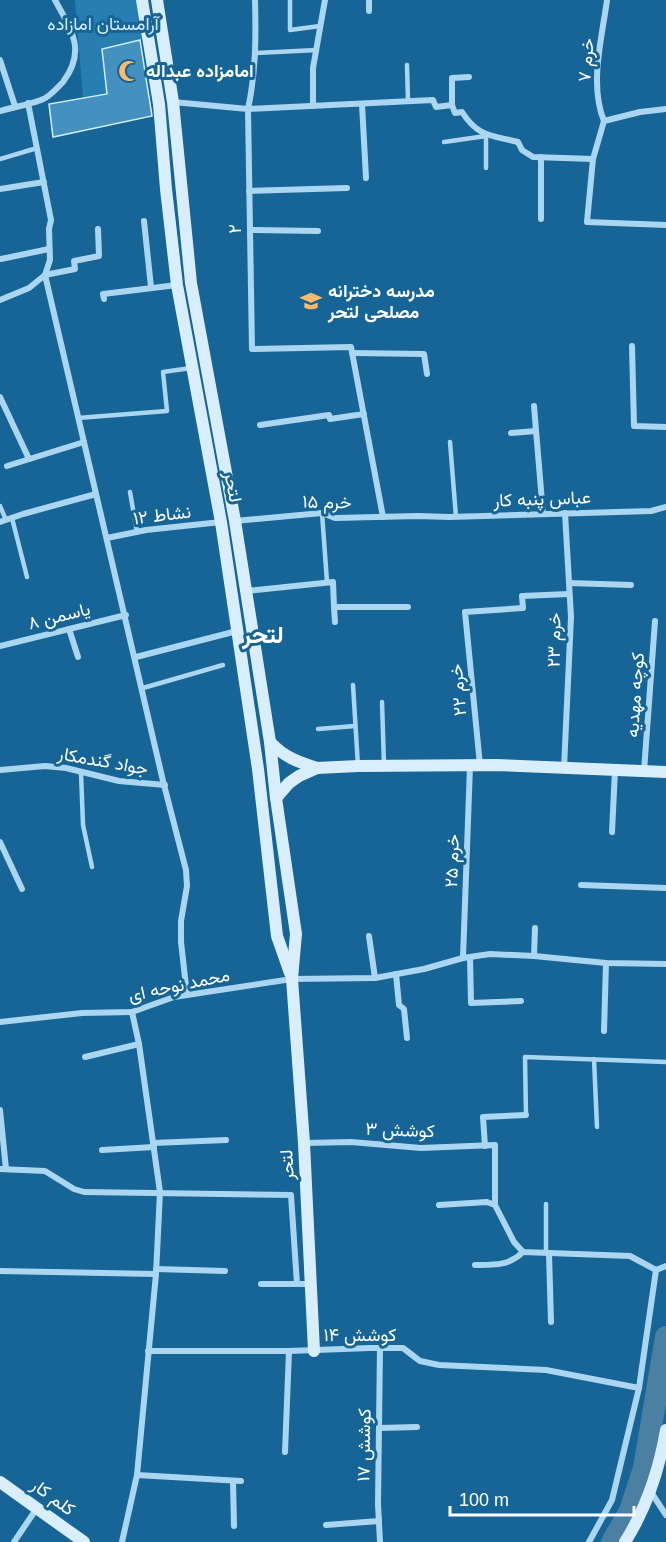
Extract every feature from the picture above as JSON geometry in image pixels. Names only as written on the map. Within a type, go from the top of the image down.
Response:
[{"type":"street","points":[[0,111],[44,100],[70,72],[76,56],[74,36],[55,0]]},
{"type":"street","name":"لتحر","points":[[142,0],[159,104],[177,285],[221,522],[258,769],[277,936],[292,979]]},
{"type":"street","name":"لتحر","points":[[156,0],[173,102],[191,283],[235,521],[270,742],[296,934],[292,979],[304,1143],[314,1351]]},
{"type":"street","name":"۲","points":[[255,0],[256,53],[254,82],[248,109],[252,349],[351,347],[352,353]]},
{"type":"street","points":[[313,106],[313,68],[326,0]]},
{"type":"street","points":[[369,0],[369,11]]},
{"type":"street","name":"خرم ۷","points":[[604,121],[599,108],[597,78],[607,0]]},
{"type":"street","points":[[0,60],[15,106]]},
{"type":"street","points":[[469,77],[452,78],[452,105],[455,112],[462,112],[474,128],[486,136],[518,142],[522,150],[533,157],[593,159]]},
{"type":"street","points":[[159,104],[173,102],[248,109],[433,100],[436,107],[452,105]]},
{"type":"street","points":[[28,103],[51,220],[50,260],[45,275],[186,870],[187,886],[181,921],[181,942],[187,995]]},
{"type":"street","points":[[362,104],[366,178]]},
{"type":"street","points":[[666,109],[640,112],[604,121],[593,159],[587,222],[666,225]]},
{"type":"street","points":[[541,157],[541,219]]},
{"type":"street","points":[[0,189],[44,182]]},
{"type":"street","points":[[166,189],[180,188]]},
{"type":"street","points":[[249,191],[347,188]]},
{"type":"street","points":[[144,221],[151,287]]},
{"type":"street","points":[[0,300],[29,288],[45,275],[75,269],[74,261],[99,256],[98,229]]},
{"type":"street","points":[[250,230],[318,231]]},
{"type":"street","points":[[1,259],[49,249]]},
{"type":"street","points":[[104,299],[103,294],[177,285]]},
{"type":"street","points":[[633,346],[634,426],[666,427]]},
{"type":"street","points":[[383,517],[352,353],[424,354],[427,374]]},
{"type":"street","points":[[0,398],[29,459]]},
{"type":"street","points":[[534,406],[543,514]]},
{"type":"street","points":[[260,426],[329,415],[330,418],[364,414]]},
{"type":"street","points":[[511,433],[536,431]]},
{"type":"street","points":[[7,466],[84,442]]},
{"type":"street","points":[[6,520],[96,494]]},
{"type":"street","name":"عباس پنبه کار","points":[[418,516],[456,517],[651,511],[666,507]]},
{"type":"street","name":"خرم ۱۵","points":[[235,521],[322,513],[335,518],[418,516]]},
{"type":"street","name":"خرم ۲۳","points":[[564,768],[569,670],[569,583],[565,513]]},
{"type":"street","name":"نشاط ۱۲","points":[[107,538],[221,522]]},
{"type":"street","points":[[246,591],[330,582],[335,622]]},
{"type":"street","points":[[569,583],[632,585]]},
{"type":"street","name":"خرم ۲۲","points":[[475,765],[465,612],[523,608],[522,596],[569,594]]},
{"type":"street","points":[[334,607],[408,607]]},
{"type":"street","name":"یاسمن ۸","points":[[0,646],[126,615]]},
{"type":"street","name":"کوچه مهدیه","points":[[644,771],[655,621]]},
{"type":"street","points":[[69,629],[78,657]]},
{"type":"street","points":[[136,657],[237,631]]},
{"type":"street","points":[[270,742],[292,760],[317,768],[475,765],[666,772]]},
{"type":"street","name":"خرم ۲۵","points":[[475,765],[466,957],[471,1003],[521,1001]]},
{"type":"street","name":"جواد گندمکار","points":[[0,770],[45,766],[119,781],[165,785]]},
{"type":"street","points":[[276,798],[289,783],[317,768]]},
{"type":"street","points":[[612,832],[615,770]]},
{"type":"street","points":[[0,842],[22,890]]},
{"type":"street","points":[[581,885],[666,888]]},
{"type":"street","points":[[534,956],[535,928]]},
{"type":"street","points":[[369,936],[375,978]]},
{"type":"street","name":"محمد نوحه ای","points":[[0,1022],[82,1013],[132,1012],[174,997],[292,979],[375,978],[466,957],[490,954],[606,963],[666,964]]},
{"type":"street","points":[[604,1031],[606,963]]},
{"type":"street","points":[[396,974],[399,1005],[404,1009],[407,1038]]},
{"type":"street","points":[[122,1542],[136,1474],[156,1271],[160,1192],[139,1044],[132,1012]]},
{"type":"street","points":[[85,1057],[139,1044]]},
{"type":"street","points":[[0,1110],[3,1169],[45,1171],[74,1190],[291,1195],[297,1284]]},
{"type":"street","points":[[485,1146],[483,1118],[525,1115]]},
{"type":"street","points":[[102,1150],[226,1140]]},
{"type":"street","name":"کوشش ۳","points":[[304,1143],[351,1142],[421,1148],[495,1145],[495,1205]]},
{"type":"street","points":[[439,1205],[487,1202],[495,1205],[514,1242],[523,1252],[630,1256],[657,1270]]},
{"type":"street","points":[[475,1265],[504,1264],[516,1259],[523,1252]]},
{"type":"street","points":[[548,1253],[551,1322]]},
{"type":"street","points":[[657,1270],[666,1266]]},
{"type":"street","points":[[589,1542],[612,1500],[639,1388],[657,1270]]},
{"type":"street","points":[[0,1271],[225,1271]]},
{"type":"street","points":[[261,1284],[310,1284]]},
{"type":"street","name":"کوشش ۱۷","points":[[380,1348],[380,1542]]},
{"type":"street","name":"کوشش ۱۴","points":[[148,1351],[314,1351],[403,1348],[420,1361],[439,1365],[546,1370],[639,1388]]},
{"type":"street","points":[[285,1452],[289,1351]]},
{"type":"street","points":[[379,1428],[417,1427]]},
{"type":"street","points":[[625,1542],[641,1516],[651,1492],[666,1431]]},
{"type":"street","points":[[136,1474],[240,1480]]},
{"type":"street","points":[[232,1480],[234,1526]]},
{"type":"street","name":"کلم کار","points":[[0,1482],[84,1542]]},
{"type":"street","points":[[651,1492],[666,1515]]},
{"type":"street","points":[[14,1542],[37,1508]]},
{"type":"street","points":[[326,1525],[379,1521]]},
{"type":"lane","points":[[290,0],[290,30],[320,26]]},
{"type":"lane","points":[[256,53],[317,50]]},
{"type":"lane","points":[[407,65],[408,101]]},
{"type":"lane","points":[[444,142],[486,136],[486,168]]},
{"type":"lane","points":[[0,159],[37,148]]},
{"type":"lane","points":[[78,418],[166,411],[163,372],[193,368]]},
{"type":"lane","points":[[450,442],[456,517]]},
{"type":"lane","points":[[130,492],[137,532]]},
{"type":"lane","points":[[0,506],[27,577]]},
{"type":"lane","points":[[322,513],[330,582]]},
{"type":"lane","points":[[143,688],[223,665]]},
{"type":"lane","points":[[352,685],[358,766]]},
{"type":"lane","points":[[382,702],[384,765]]},
{"type":"lane","points":[[318,729],[355,726]]},
{"type":"lane","points":[[81,772],[83,825],[92,867]]},
{"type":"lane","points":[[525,1115],[525,1057],[666,1062]]},
{"type":"lane","points":[[594,1059],[597,1127]]},
{"type":"lane","points":[[546,1204],[548,1253]]},
{"type":"green space","name":"آرامستان امازاده","points":[[75,0],[140,0],[148,38],[102,49],[107,94],[83,98]]},
{"type":"building","name":"امامزاده عبداله","points":[[140,40],[152,116],[53,137],[49,104],[107,94],[102,49]]},
{"type":"waterway","points":[[612,1542],[630,1511],[644,1468],[666,1337]]},
{"type":"place","name":"امامزاده عبداله","points":[[129,71]]},
{"type":"place","name":"مدرسه دخترانه مصلحی لتحر","points":[[311,301]]},
{"type":"district","name":"لتحر","points":[[263,635]]}]
